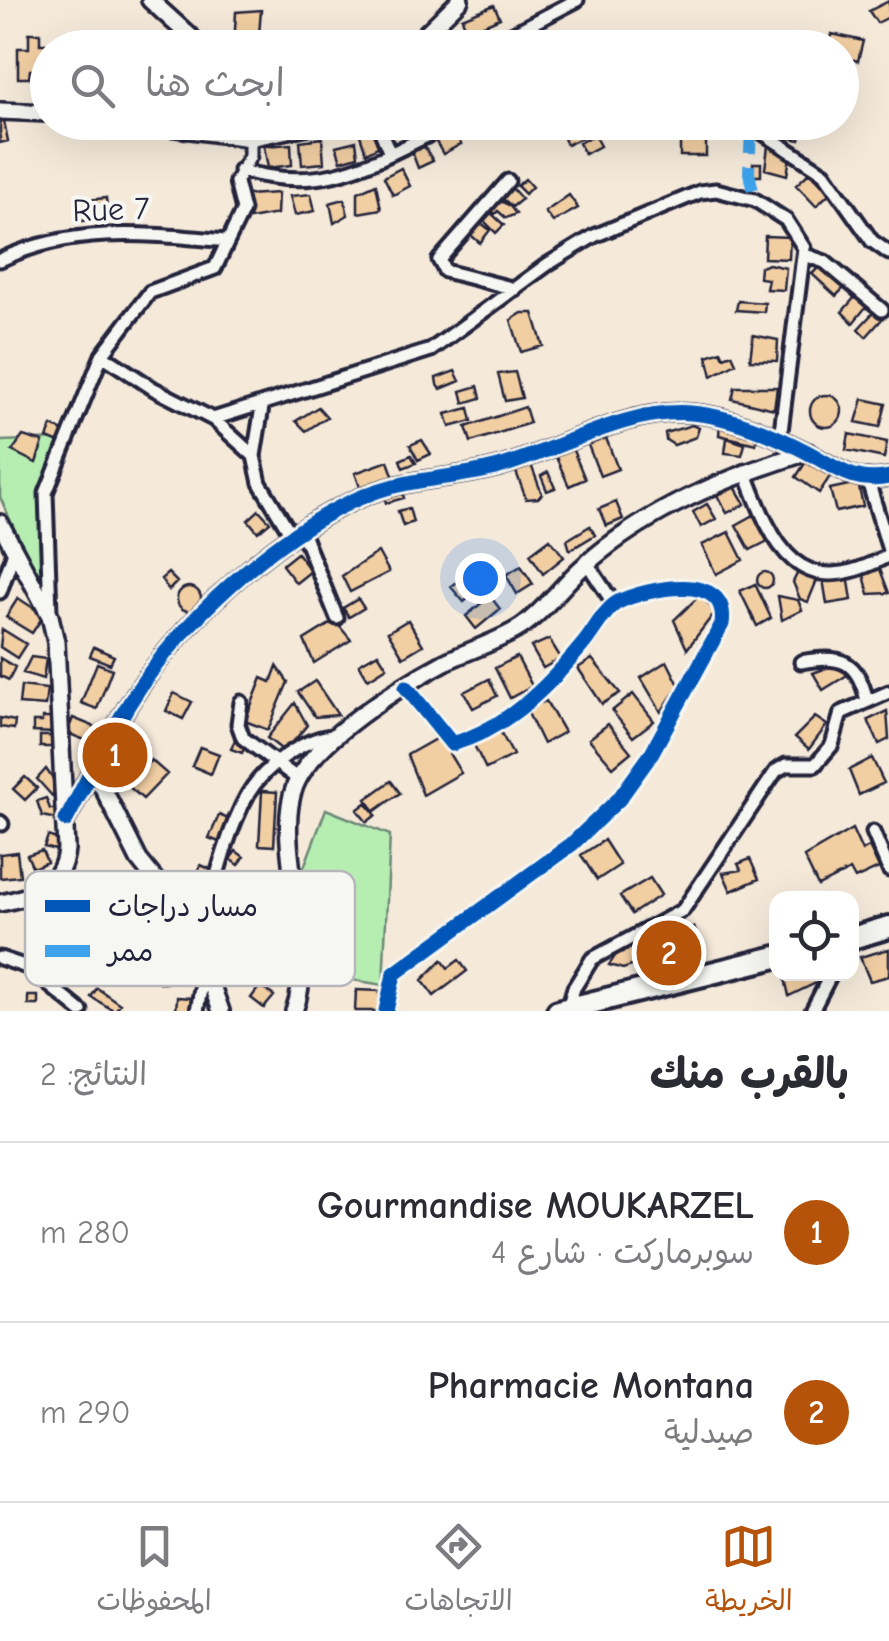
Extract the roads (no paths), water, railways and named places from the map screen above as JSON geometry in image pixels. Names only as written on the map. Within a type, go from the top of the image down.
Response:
[{"type":"highway","points":[[859,936],[889,927]]},
{"type":"highway","points":[[563,1009],[769,959]]},
{"type":"street","points":[[150,0],[183,30]]},
{"type":"street","points":[[429,30],[460,0]]},
{"type":"street","points":[[520,30],[577,0]]},
{"type":"street","points":[[0,111],[30,112]]},
{"type":"street","points":[[62,871],[66,820],[56,642],[50,616],[46,494],[102,355],[137,303],[170,282],[215,268],[242,210],[236,188],[240,170],[250,156],[250,140]]},
{"type":"street","points":[[384,140],[390,154]]},
{"type":"street","points":[[240,170],[282,181],[319,181],[419,140]]},
{"type":"street","points":[[774,140],[824,173],[872,241],[889,254]]},
{"type":"street","points":[[508,181],[439,260],[445,272],[515,289]]},
{"type":"street","points":[[212,419],[431,350],[594,236],[657,208],[716,190],[755,200],[786,220],[800,235],[806,255],[797,292],[780,440]]},
{"type":"street","name":"Rue 7","points":[[0,260],[60,238],[83,235],[136,232],[227,241]]},
{"type":"street","points":[[806,255],[826,262],[882,310]]},
{"type":"street","points":[[102,355],[154,389],[212,419],[254,456]]},
{"type":"street","points":[[262,406],[254,456],[260,482],[296,533],[337,618]]},
{"type":"street","points":[[66,820],[128,705],[166,653],[233,586],[296,533],[368,494],[404,483],[503,466],[654,415],[704,414],[780,440],[831,468],[868,480],[889,477]]},
{"type":"street","points":[[294,871],[290,812],[298,779],[337,736],[442,664],[520,628],[587,562],[666,511],[746,472],[808,452]]},
{"type":"street","points":[[746,472],[774,540],[795,564],[829,572],[889,552],[868,480]]},
{"type":"street","points":[[0,523],[50,616]]},
{"type":"street","points":[[0,592],[15,550]]},
{"type":"street","points":[[587,562],[614,604]]},
{"type":"street","points":[[386,1011],[394,974],[572,844],[619,800],[650,756],[722,624],[717,600],[695,587],[644,593],[614,604],[538,696],[463,741],[446,743],[406,687]]},
{"type":"street","points":[[802,662],[822,658],[846,662],[858,671],[867,701]]},
{"type":"street","points":[[563,1009],[592,959],[683,910],[764,783],[786,765],[815,765],[832,744],[841,713],[889,692]]},
{"type":"street","points":[[241,702],[238,729],[276,765],[298,779]]},
{"type":"street","points":[[223,871],[249,793],[276,765],[317,735],[337,736]]},
{"type":"street","points":[[94,772],[147,871]]},
{"type":"street","points":[[873,832],[889,870]]},
{"type":"street","points":[[0,904],[25,896]]},
{"type":"street","points":[[0,958],[25,966]]},
{"type":"street","points":[[812,1011],[827,981]]},
{"type":"street","points":[[50,986],[81,1011]]},
{"type":"street","points":[[198,1011],[202,986]]},
{"type":"street","points":[[212,986],[221,1011]]},
{"type":"street","points":[[294,1011],[298,986]]},
{"type":"place","name":"Gourmandise MOUKARZEL","points":[[115,755]]},
{"type":"place","name":"Pharmacie Montana","points":[[669,953]]}]
